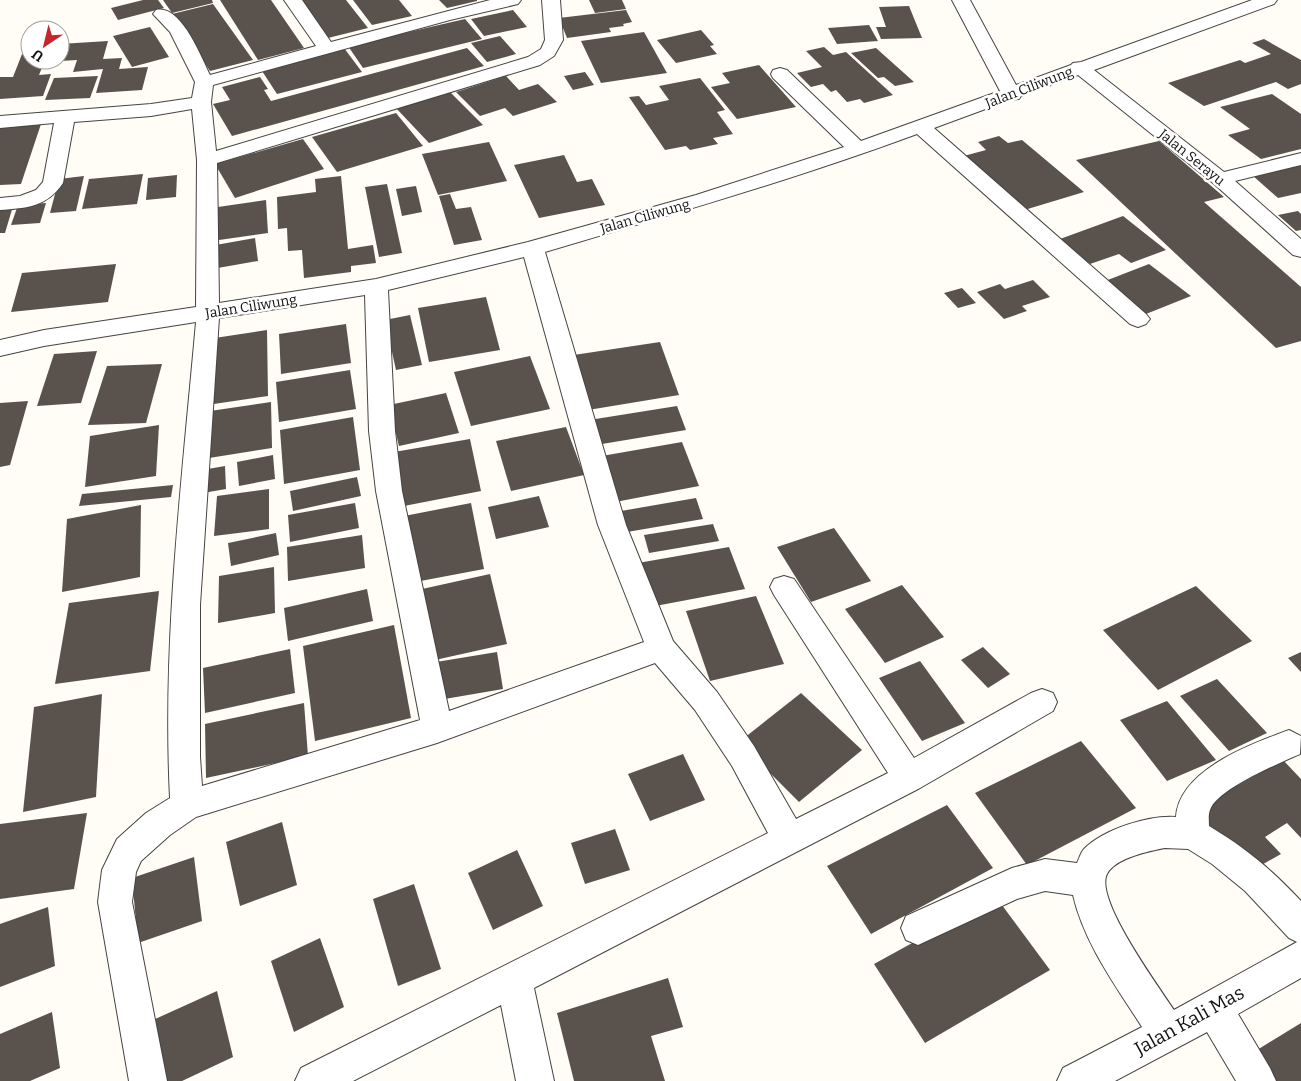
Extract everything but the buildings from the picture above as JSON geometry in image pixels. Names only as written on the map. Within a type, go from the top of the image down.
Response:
[{"type":"street","points":[[292,0],[328,48]]},
{"type":"street","points":[[430,0],[445,16]]},
{"type":"street","points":[[0,122],[151,110],[328,48],[512,0]]},
{"type":"street","points":[[207,160],[534,61],[548,52],[554,40],[551,0]]},
{"type":"street","points":[[962,0],[1012,95]]},
{"type":"street","name":"Jalan Ciliwung","points":[[0,348],[44,338],[376,286],[533,248],[703,199],[858,149],[1012,95],[1079,67],[1268,0]]},
{"type":"street","points":[[162,14],[180,34],[203,92],[207,160],[208,313],[186,605],[184,757],[187,805]]},
{"type":"street","name":"Jalan Serayu","points":[[1079,67],[1220,179],[1301,250]]},
{"type":"street","points":[[780,74],[858,149]]},
{"type":"street","points":[[0,204],[24,202],[42,194],[53,183],[65,118]]},
{"type":"street","points":[[921,127],[1138,319]]},
{"type":"street","points":[[1220,179],[1301,159]]},
{"type":"street","points":[[533,248],[612,525],[661,648],[706,701],[743,756],[789,839]]},
{"type":"street","points":[[376,286],[382,431],[389,491],[437,729]]},
{"type":"street","points":[[784,587],[909,778]]},
{"type":"street","points":[[148,1081],[115,902],[118,870],[129,850],[158,824],[187,805],[437,729],[661,648]]},
{"type":"street","points":[[314,1081],[909,778],[1042,702]]},
{"type":"street","points":[[1192,834],[1194,807],[1204,791],[1222,776],[1289,744]]},
{"type":"street","points":[[1168,1034],[1127,971],[1096,914],[1087,880],[1095,861],[1123,842],[1165,832],[1192,834],[1224,853],[1257,879],[1301,926]]},
{"type":"street","points":[[918,928],[1012,884],[1045,875],[1087,880]]},
{"type":"street","name":"Jalan Kali Mas","points":[[1076,1081],[1168,1034],[1301,958]]},
{"type":"street","points":[[514,979],[536,1081]]},
{"type":"street","points":[[1214,1007],[1257,1081]]}]
